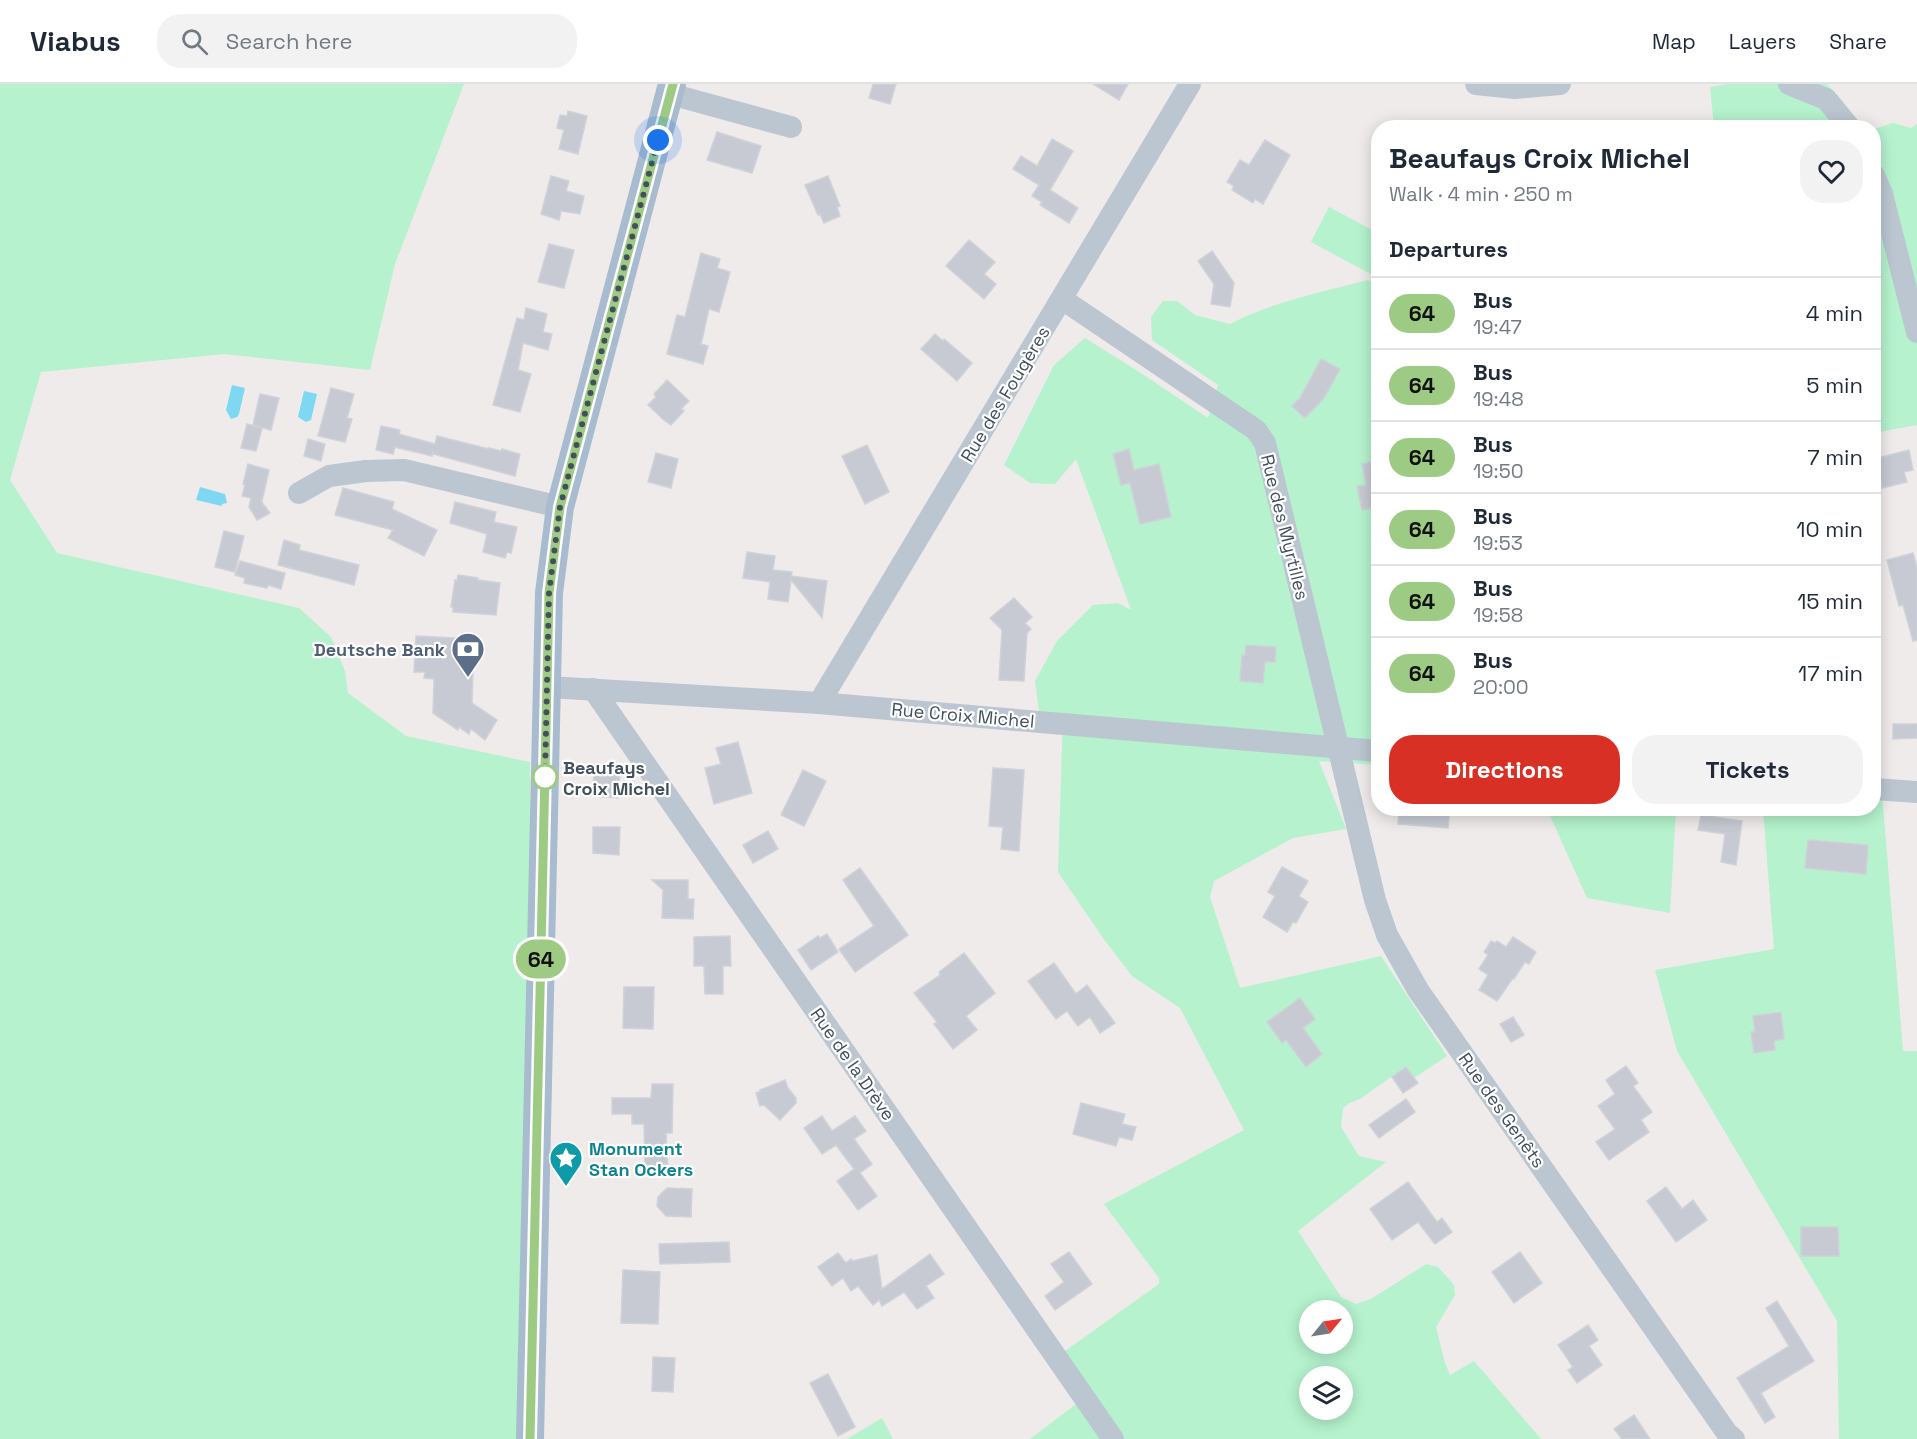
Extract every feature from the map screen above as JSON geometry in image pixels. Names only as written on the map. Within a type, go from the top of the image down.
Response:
[{"type":"main road","points":[[530,1439],[549,593],[560,507],[671,89]]},
{"type":"street","name":"Rue des Fougères","points":[[819,703],[1190,84]]},
{"type":"street","points":[[1476,84],[1515,88],[1560,84]]},
{"type":"street","points":[[1789,84],[1826,99],[1843,120]]},
{"type":"street","points":[[671,89],[791,127]]},
{"type":"street","points":[[1881,192],[1917,332]]},
{"type":"street","name":"Rue des Myrtilles","points":[[1062,299],[1256,430],[1265,443],[1339,748]]},
{"type":"street","points":[[299,493],[329,476],[366,471],[404,470],[560,507]]},
{"type":"street","name":"Rue Croix Michel","points":[[548,687],[819,703],[1371,750]]},
{"type":"street","name":"Rue de la Drève","points":[[593,689],[1113,1439]]},
{"type":"street","name":"Rue des Genêts","points":[[1339,748],[1375,900],[1387,935],[1418,990],[1727,1433],[1734,1439]]},
{"type":"street","points":[[1881,789],[1917,792]]},
{"type":"green space","points":[[0,84],[464,84],[395,264],[370,370],[224,354],[41,372],[10,480],[57,553],[299,608],[331,637],[345,671],[348,693],[406,736],[530,762],[531,966],[517,1439],[0,1439]]},
{"type":"green space","points":[[1728,84],[1827,84],[1857,120],[1713,120],[1710,87]]},
{"type":"green space","points":[[1893,123],[1911,128],[1917,124],[1917,425],[1881,432],[1881,127]]},
{"type":"green space","points":[[1329,207],[1371,229],[1371,274],[1311,242]]},
{"type":"green space","points":[[1368,280],[1371,282],[1371,765],[1319,761],[1346,829],[1293,838],[1214,881],[1210,897],[1240,988],[1381,956],[1447,1056],[1414,1078],[1405,1067],[1360,1099],[1343,1108],[1341,1127],[1359,1156],[1386,1162],[1298,1231],[1341,1297],[1347,1300],[1299,1300],[1299,1354],[1353,1354],[1353,1303],[1356,1304],[1371,1299],[1426,1264],[1438,1267],[1454,1285],[1455,1295],[1436,1327],[1450,1375],[1474,1361],[1541,1439],[1030,1439],[1080,1401],[1065,1351],[1159,1284],[1159,1278],[1104,1204],[1244,1130],[1180,1008],[1132,976],[1058,872],[1063,714],[1039,711],[1035,681],[1057,641],[1093,605],[1118,603],[1131,610],[1076,459],[1055,484],[1030,483],[1004,465],[1054,365],[1085,338],[1208,418],[1218,385],[1152,340],[1151,317],[1163,301],[1177,301],[1195,315],[1230,324],[1315,293]]},
{"type":"green space","points":[[1881,780],[1903,1051],[1917,1051],[1917,1439],[1839,1439],[1837,1321],[1677,1051],[1655,970],[1774,949],[1764,816],[1881,816]]},
{"type":"green space","points":[[1550,816],[1676,816],[1670,913],[1587,898]]},
{"type":"green space","points":[[882,1418],[893,1439],[847,1439]]},
{"type":"water","points":[[232,385],[245,388],[239,414],[231,419],[226,410]]},
{"type":"water","points":[[304,391],[317,394],[311,420],[306,422],[298,417]]},
{"type":"water","points":[[200,487],[225,494],[227,503],[222,506],[196,500]]},
{"type":"building","points":[[873,84],[896,84],[890,104],[869,98]]},
{"type":"building","points":[[1093,84],[1128,84],[1119,100]]},
{"type":"building","points":[[568,111],[587,116],[578,154],[559,149],[564,130],[557,128],[560,115],[567,116]]},
{"type":"building","points":[[717,132],[761,146],[752,173],[707,160]]},
{"type":"building","points":[[1052,139],[1073,151],[1050,190],[1078,208],[1069,223],[1040,205],[1042,202],[1032,196],[1039,185],[1013,169],[1021,156],[1037,166]]},
{"type":"building","points":[[1265,140],[1290,155],[1263,204],[1255,199],[1253,203],[1232,190],[1234,186],[1227,182],[1240,160],[1249,165]]},
{"type":"building","points":[[551,176],[569,181],[566,191],[584,196],[580,214],[561,211],[559,220],[541,214]]},
{"type":"building","points":[[828,176],[840,206],[837,207],[840,216],[824,223],[805,185]]},
{"type":"building","points":[[969,240],[995,262],[984,274],[996,284],[984,299],[946,266]]},
{"type":"building","points":[[549,244],[574,250],[564,288],[538,282]]},
{"type":"building","points":[[1212,251],[1234,283],[1230,307],[1211,304],[1214,284],[1198,261]]},
{"type":"building","points":[[701,253],[720,259],[717,268],[730,272],[719,312],[709,309],[701,344],[708,346],[703,364],[667,354],[677,315],[685,317]]},
{"type":"building","points":[[526,308],[547,314],[543,332],[552,334],[548,350],[523,343],[518,370],[531,374],[520,412],[493,405],[517,318],[524,320]]},
{"type":"building","points":[[935,334],[972,363],[957,381],[921,349]]},
{"type":"building","points":[[1321,359],[1340,369],[1324,398],[1305,418],[1292,406],[1300,398]]},
{"type":"building","points":[[667,380],[689,401],[681,409],[684,411],[671,425],[648,405],[656,397],[654,394]]},
{"type":"building","points":[[331,388],[354,394],[347,418],[352,419],[345,442],[318,436]]},
{"type":"building","points":[[260,394],[279,398],[271,430],[253,425]]},
{"type":"building","points":[[247,424],[262,428],[256,451],[241,448]]},
{"type":"building","points":[[381,426],[400,430],[399,434],[435,444],[437,436],[520,454],[515,476],[433,454],[433,451],[432,456],[395,447],[393,454],[376,450]]},
{"type":"building","points":[[308,439],[325,444],[321,461],[304,456]]},
{"type":"building","points":[[867,445],[889,492],[865,504],[842,456]]},
{"type":"building","points":[[1129,449],[1134,470],[1159,464],[1171,517],[1140,524],[1130,483],[1121,485],[1113,454]]},
{"type":"building","points":[[1909,450],[1913,470],[1904,472],[1907,482],[1882,488],[1881,457]]},
{"type":"building","points":[[656,453],[678,459],[671,488],[648,482]]},
{"type":"building","points":[[1371,462],[1371,508],[1362,510],[1357,486],[1366,485],[1362,464]]},
{"type":"building","points":[[248,464],[269,470],[262,501],[260,500],[270,513],[257,520],[249,507],[251,498],[242,496]]},
{"type":"building","points":[[343,488],[394,502],[392,509],[437,530],[424,556],[388,538],[393,530],[335,515]]},
{"type":"building","points":[[455,502],[496,512],[494,522],[517,527],[511,553],[507,552],[505,558],[483,552],[487,534],[450,523]]},
{"type":"building","points":[[224,531],[244,536],[235,572],[215,567]]},
{"type":"building","points":[[284,540],[300,545],[299,550],[359,565],[354,585],[278,565]]},
{"type":"building","points":[[747,552],[775,556],[773,570],[792,572],[791,576],[827,581],[822,618],[791,580],[788,602],[768,599],[770,582],[743,578]]},
{"type":"building","points":[[1913,553],[1917,567],[1917,640],[1913,641],[1903,605],[1899,606],[1887,560]]},
{"type":"building","points":[[240,561],[285,573],[281,589],[268,585],[267,588],[244,583],[245,578],[235,575]]},
{"type":"building","points":[[458,575],[500,583],[496,615],[453,612],[453,607],[451,607],[455,580],[457,581]]},
{"type":"building","points":[[1014,598],[1032,617],[1025,623],[1031,629],[1027,633],[1024,681],[999,680],[1002,630],[990,618]]},
{"type":"building","points":[[416,636],[474,639],[472,703],[497,720],[485,740],[471,729],[469,734],[459,727],[458,730],[433,713],[434,679],[424,678],[425,672],[414,672]]},
{"type":"building","points":[[1246,645],[1276,647],[1275,662],[1265,662],[1263,683],[1240,681],[1242,655],[1245,655]]},
{"type":"building","points":[[1893,724],[1917,724],[1917,738],[1893,739]]},
{"type":"building","points":[[738,742],[752,793],[714,804],[705,768],[721,764],[716,748]]},
{"type":"building","points":[[594,768],[620,769],[618,798],[593,796]]},
{"type":"building","points":[[993,768],[1024,770],[1019,851],[1001,849],[1003,827],[989,826]]},
{"type":"building","points":[[803,770],[826,781],[804,826],[781,815]]},
{"type":"building","points":[[1398,816],[1449,816],[1448,828],[1398,824]]},
{"type":"building","points":[[1701,816],[1742,821],[1736,865],[1721,862],[1725,834],[1698,830]]},
{"type":"building","points":[[593,827],[620,827],[619,855],[593,853]]},
{"type":"building","points":[[768,831],[778,849],[753,863],[743,845]]},
{"type":"building","points":[[1808,840],[1868,845],[1866,874],[1805,868]]},
{"type":"building","points":[[1282,867],[1308,881],[1299,896],[1308,902],[1296,923],[1293,922],[1287,932],[1263,917],[1275,896],[1268,892]]},
{"type":"building","points":[[860,868],[908,935],[855,972],[839,949],[874,926],[843,880]]},
{"type":"building","points":[[652,880],[688,880],[688,899],[694,899],[693,919],[662,918],[663,890]]},
{"type":"building","points":[[827,934],[838,952],[811,970],[798,950],[818,936],[820,938]]},
{"type":"building","points":[[730,936],[731,966],[723,966],[723,994],[705,994],[704,966],[694,966],[694,937]]},
{"type":"building","points":[[1513,937],[1536,952],[1529,964],[1525,962],[1497,1001],[1479,990],[1488,975],[1479,969],[1488,955],[1484,952],[1491,941],[1495,943],[1497,941],[1506,947]]},
{"type":"building","points":[[964,953],[995,993],[966,1016],[977,1030],[953,1049],[934,1024],[937,1022],[914,993],[940,975],[939,972]]},
{"type":"building","points":[[1054,963],[1076,994],[1087,985],[1115,1023],[1100,1033],[1090,1017],[1078,1026],[1067,1011],[1056,1019],[1028,981]]},
{"type":"building","points":[[624,987],[654,987],[653,1029],[623,1028]]},
{"type":"building","points":[[1300,998],[1315,1019],[1303,1028],[1322,1054],[1306,1067],[1286,1040],[1282,1043],[1267,1022]]},
{"type":"building","points":[[1781,1012],[1784,1039],[1774,1041],[1775,1050],[1754,1053],[1751,1032],[1755,1032],[1753,1016]]},
{"type":"building","points":[[1513,1017],[1524,1035],[1511,1042],[1500,1024]]},
{"type":"building","points":[[1626,1066],[1638,1083],[1633,1086],[1652,1112],[1641,1120],[1649,1132],[1609,1160],[1596,1142],[1615,1129],[1598,1106],[1615,1094],[1606,1080]]},
{"type":"building","points":[[1406,1067],[1418,1083],[1403,1093],[1392,1077]]},
{"type":"building","points":[[785,1080],[796,1098],[796,1103],[780,1120],[764,1105],[760,1106],[756,1093]]},
{"type":"building","points":[[652,1084],[673,1084],[672,1133],[666,1133],[668,1171],[645,1171],[644,1124],[632,1124],[632,1114],[612,1114],[612,1098],[651,1098]]},
{"type":"building","points":[[1406,1099],[1415,1112],[1379,1138],[1369,1125]]},
{"type":"building","points":[[1081,1103],[1125,1114],[1122,1124],[1136,1127],[1132,1140],[1119,1137],[1116,1146],[1073,1134]]},
{"type":"building","points":[[822,1116],[832,1131],[855,1116],[866,1131],[854,1139],[872,1164],[860,1173],[877,1196],[858,1210],[837,1181],[854,1169],[836,1145],[822,1154],[804,1128]]},
{"type":"building","points":[[1408,1182],[1437,1222],[1442,1218],[1452,1232],[1435,1244],[1418,1222],[1392,1240],[1370,1209]]},
{"type":"building","points":[[1666,1187],[1682,1209],[1693,1200],[1707,1220],[1676,1242],[1647,1201]]},
{"type":"building","points":[[667,1188],[692,1189],[691,1217],[666,1216],[657,1206],[658,1197]]},
{"type":"building","points":[[1801,1227],[1838,1227],[1839,1256],[1801,1256]]},
{"type":"building","points":[[729,1242],[730,1262],[660,1264],[659,1244]]},
{"type":"building","points":[[1069,1252],[1092,1284],[1055,1310],[1045,1296],[1064,1282],[1051,1264]]},
{"type":"building","points":[[1520,1252],[1542,1283],[1514,1303],[1492,1272]]},
{"type":"building","points":[[838,1253],[846,1263],[851,1259],[853,1261],[877,1255],[882,1289],[930,1254],[944,1274],[926,1286],[934,1298],[917,1309],[904,1292],[882,1306],[879,1300],[873,1305],[858,1286],[851,1291],[843,1278],[832,1286],[818,1267]]},
{"type":"building","points":[[623,1270],[660,1272],[658,1324],[621,1323]]},
{"type":"building","points":[[1777,1301],[1814,1361],[1761,1393],[1775,1417],[1765,1423],[1737,1378],[1789,1346],[1766,1308]]},
{"type":"building","points":[[1588,1325],[1598,1340],[1589,1346],[1602,1365],[1577,1383],[1568,1370],[1573,1367],[1558,1345]]},
{"type":"building","points":[[653,1357],[675,1358],[673,1392],[652,1391]]},
{"type":"building","points":[[828,1374],[855,1427],[838,1436],[810,1383]]},
{"type":"building","points":[[1634,1415],[1650,1439],[1622,1439],[1614,1429]]},
{"type":"bus line","name":"64","points":[[530,1439],[549,593],[552,556],[560,507],[673,84]]},
{"type":"place","name":"Deutsche Bank","points":[[468,678]]},
{"type":"place","name":"Beaufays Croix Michel","points":[[545,777]]},
{"type":"place","name":"Monument Stan Ockers","points":[[566,1187]]},
{"type":"route","points":[[545,777],[549,593],[560,507],[658,140]]}]
